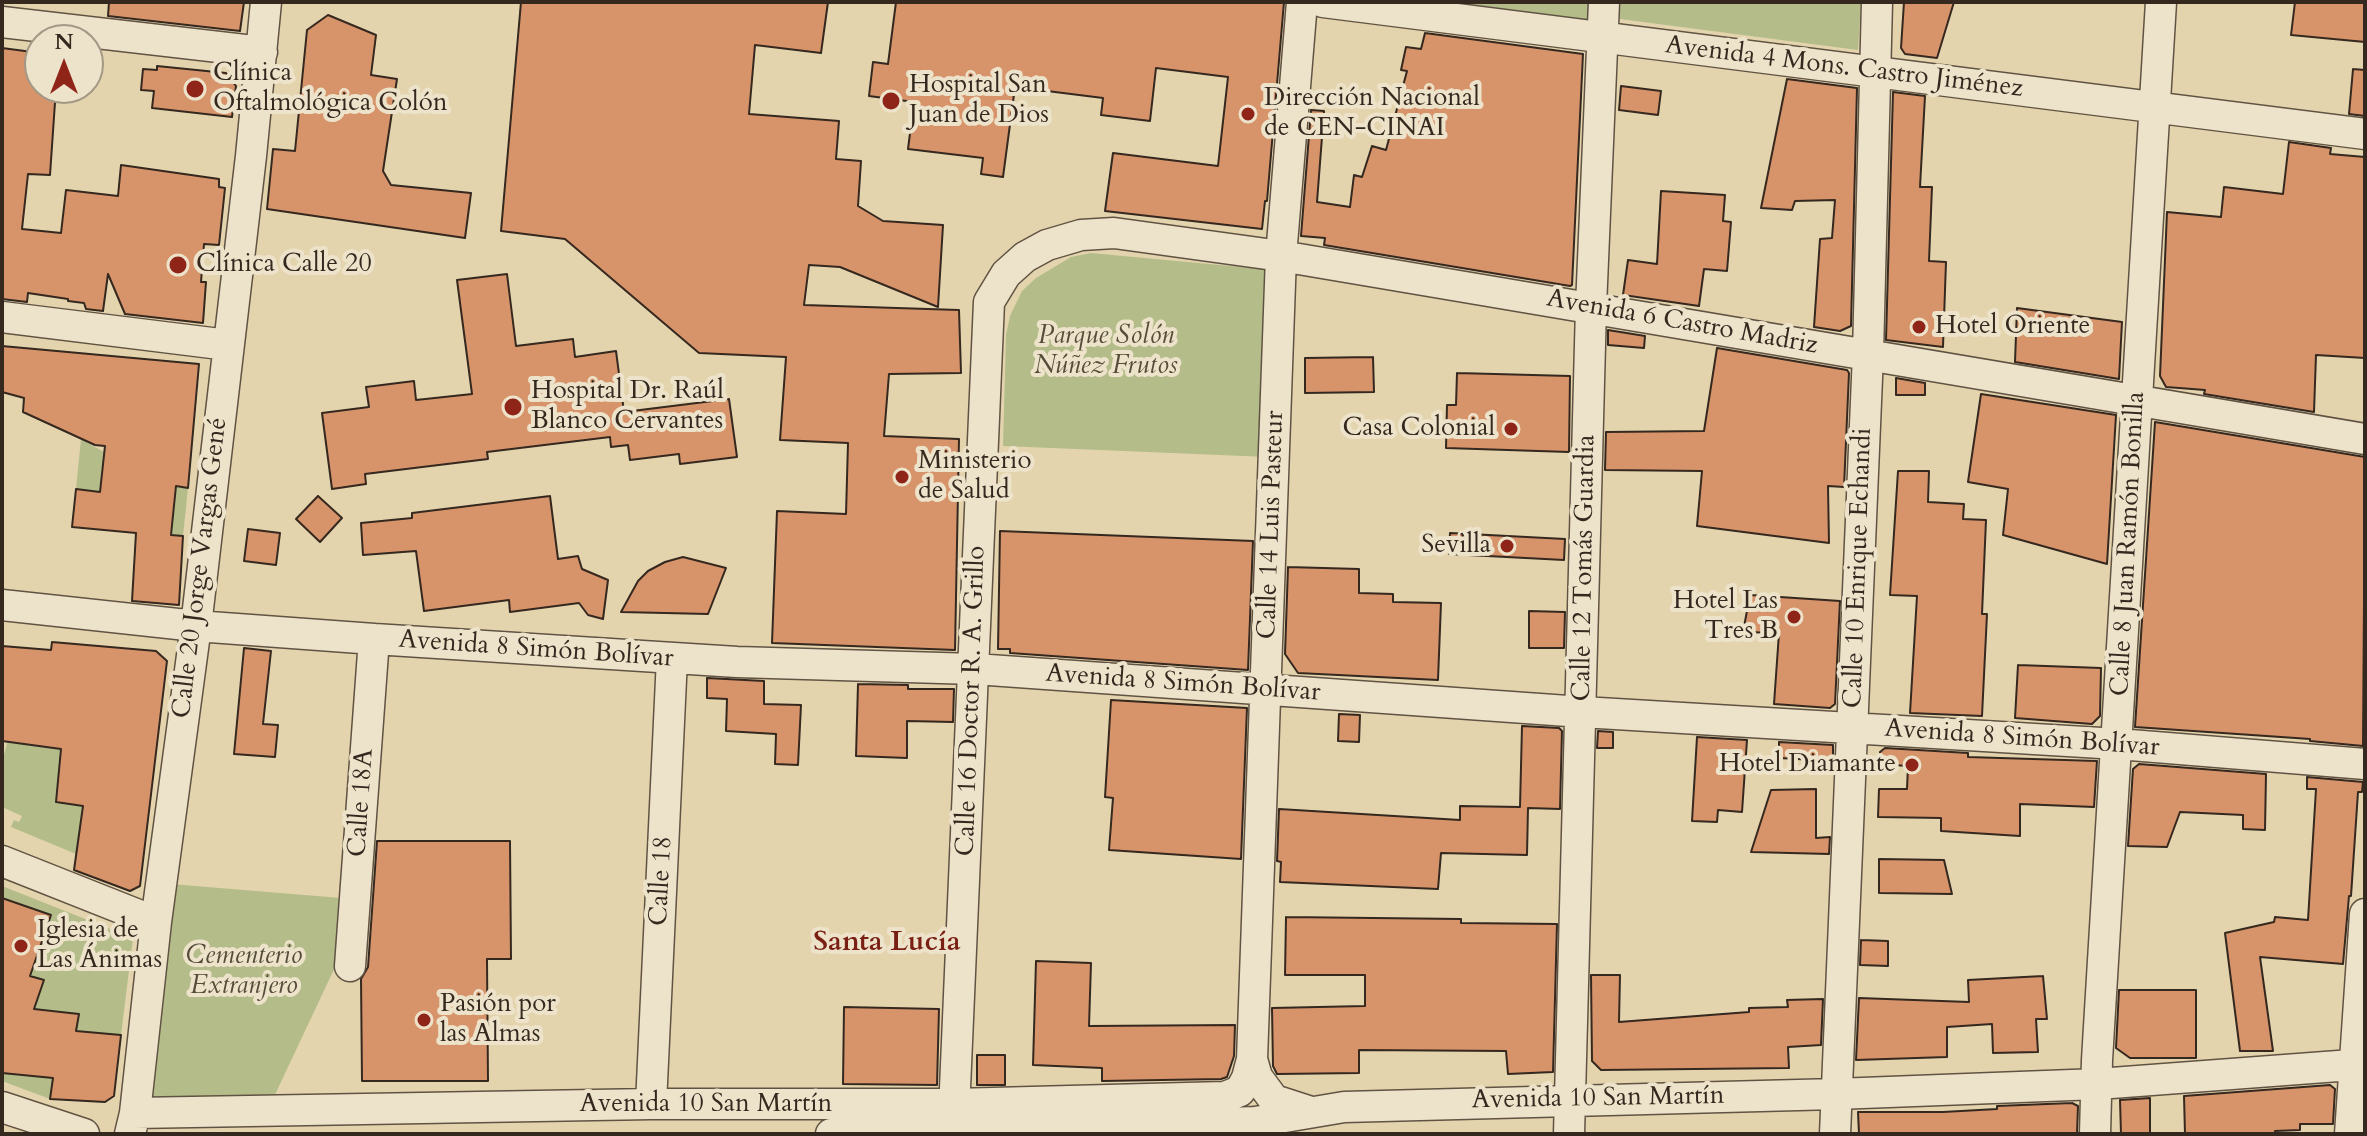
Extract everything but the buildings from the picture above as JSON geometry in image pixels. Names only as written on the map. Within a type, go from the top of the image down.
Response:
[{"type":"street","name":"Calle 20 Jorge Vargas Gené","points":[[132,1124],[196,626],[266,2]]},
{"type":"street","name":"Calle 14 Luis Pasteur","points":[[1302,2],[1281,256],[1252,1059],[1257,1077],[1274,1100],[1310,1112]]},
{"type":"street","name":"Avenida 4 Mons. Castro Jiménez","points":[[1323,2],[2365,134]]},
{"type":"street","name":"Calle 12 Tomás Guardia","points":[[1569,1134],[1591,307],[1604,2]]},
{"type":"street","name":"Calle 10 Enrique Echandi","points":[[1835,1134],[1868,354],[1877,2]]},
{"type":"street","name":"Calle 8 Juan Ramón Bonilla","points":[[2095,1134],[2161,2]]},
{"type":"street","points":[[2,22],[262,52]]},
{"type":"street","name":"Avenida 6 Castro Madriz","points":[[1006,274],[1025,257],[1047,245],[1081,235],[1114,233],[1281,256],[1591,307],[2365,439]]},
{"type":"street","name":"Calle 16 Doctor R. A. Grillo","points":[[953,1123],[975,669],[987,327],[989,302],[1006,274]]},
{"type":"street","points":[[2,317],[228,345]]},
{"type":"street","name":"Avenida 8 Simón Bolívar","points":[[2,605],[196,626],[374,639],[672,658],[975,669],[1582,712],[2118,744],[2365,764]]},
{"type":"street","name":"Calle 18A","points":[[350,966],[374,639]]},
{"type":"street","name":"Calle 18","points":[[651,1104],[672,658]]},
{"type":"street","points":[[2,861],[156,922]]},
{"type":"street","points":[[2350,1134],[2359,1064],[2365,914]]},
{"type":"street","name":"Avenida 10 San Martín","points":[[831,1134],[1225,1097],[1240,1091],[1252,1059]]},
{"type":"street","name":"Avenida 10 San Martín","points":[[132,1124],[651,1104],[953,1123],[1255,1122],[1344,1107],[2098,1084],[2359,1064]]},
{"type":"street","points":[[2,1107],[84,1134]]},
{"type":"green space","points":[[1449,2],[1592,2],[1591,20]]},
{"type":"green space","points":[[1613,2],[1861,2],[1858,50],[1612,18]]},
{"type":"green space","name":"Parque Solón Núñez Frutos","points":[[1091,253],[1273,270],[1267,457],[1003,446],[1006,335],[1010,316],[1022,291],[1036,278],[1071,257]]},
{"type":"green space","points":[[81,439],[104,452],[100,492],[76,489]]},
{"type":"green space","points":[[176,486],[188,488],[183,536],[161,535],[170,510],[174,509]]},
{"type":"green space","points":[[8,740],[61,749],[56,802],[83,806],[76,854],[11,827],[14,820],[19,822],[22,816],[2,807],[2,762]]},
{"type":"green space","name":"Cementerio Extranjero","points":[[171,884],[341,898],[337,963],[272,1101],[154,1098],[152,1092]]},
{"type":"green space","points":[[2,886],[133,938],[121,1035],[76,1031],[78,1014],[55,1011],[53,1023],[22,1033],[44,981],[30,976],[51,916],[2,898]]},
{"type":"green space","points":[[2,1073],[53,1078],[50,1099],[2,1081]]},
{"type":"place","name":"Clínica Oftalmológica Colón","points":[[195,89]]},
{"type":"place","name":"Hospital San Juan de Dios","points":[[891,101]]},
{"type":"place","name":"Dirección Nacional de CEN-CINAI","points":[[1248,114]]},
{"type":"place","name":"Clínica Calle 20","points":[[178,265]]},
{"type":"place","name":"Hotel Oriente","points":[[1919,327]]},
{"type":"place","name":"Hospital Dr. Raúl Blanco Cervantes","points":[[513,407]]},
{"type":"place","name":"Casa Colonial","points":[[1511,429]]},
{"type":"place","name":"Ministerio de Salud","points":[[902,477]]},
{"type":"place","name":"Sevilla","points":[[1507,546]]},
{"type":"place","name":"Hotel Las Tres B","points":[[1794,617]]},
{"type":"place","name":"Hotel Diamante","points":[[1912,765]]},
{"type":"place","name":"Iglesia de Las Ánimas","points":[[21,946]]},
{"type":"place","name":"Pasión por las Almas","points":[[424,1020]]},
{"type":"district","name":"Santa Lucía","points":[[887,944]]}]
